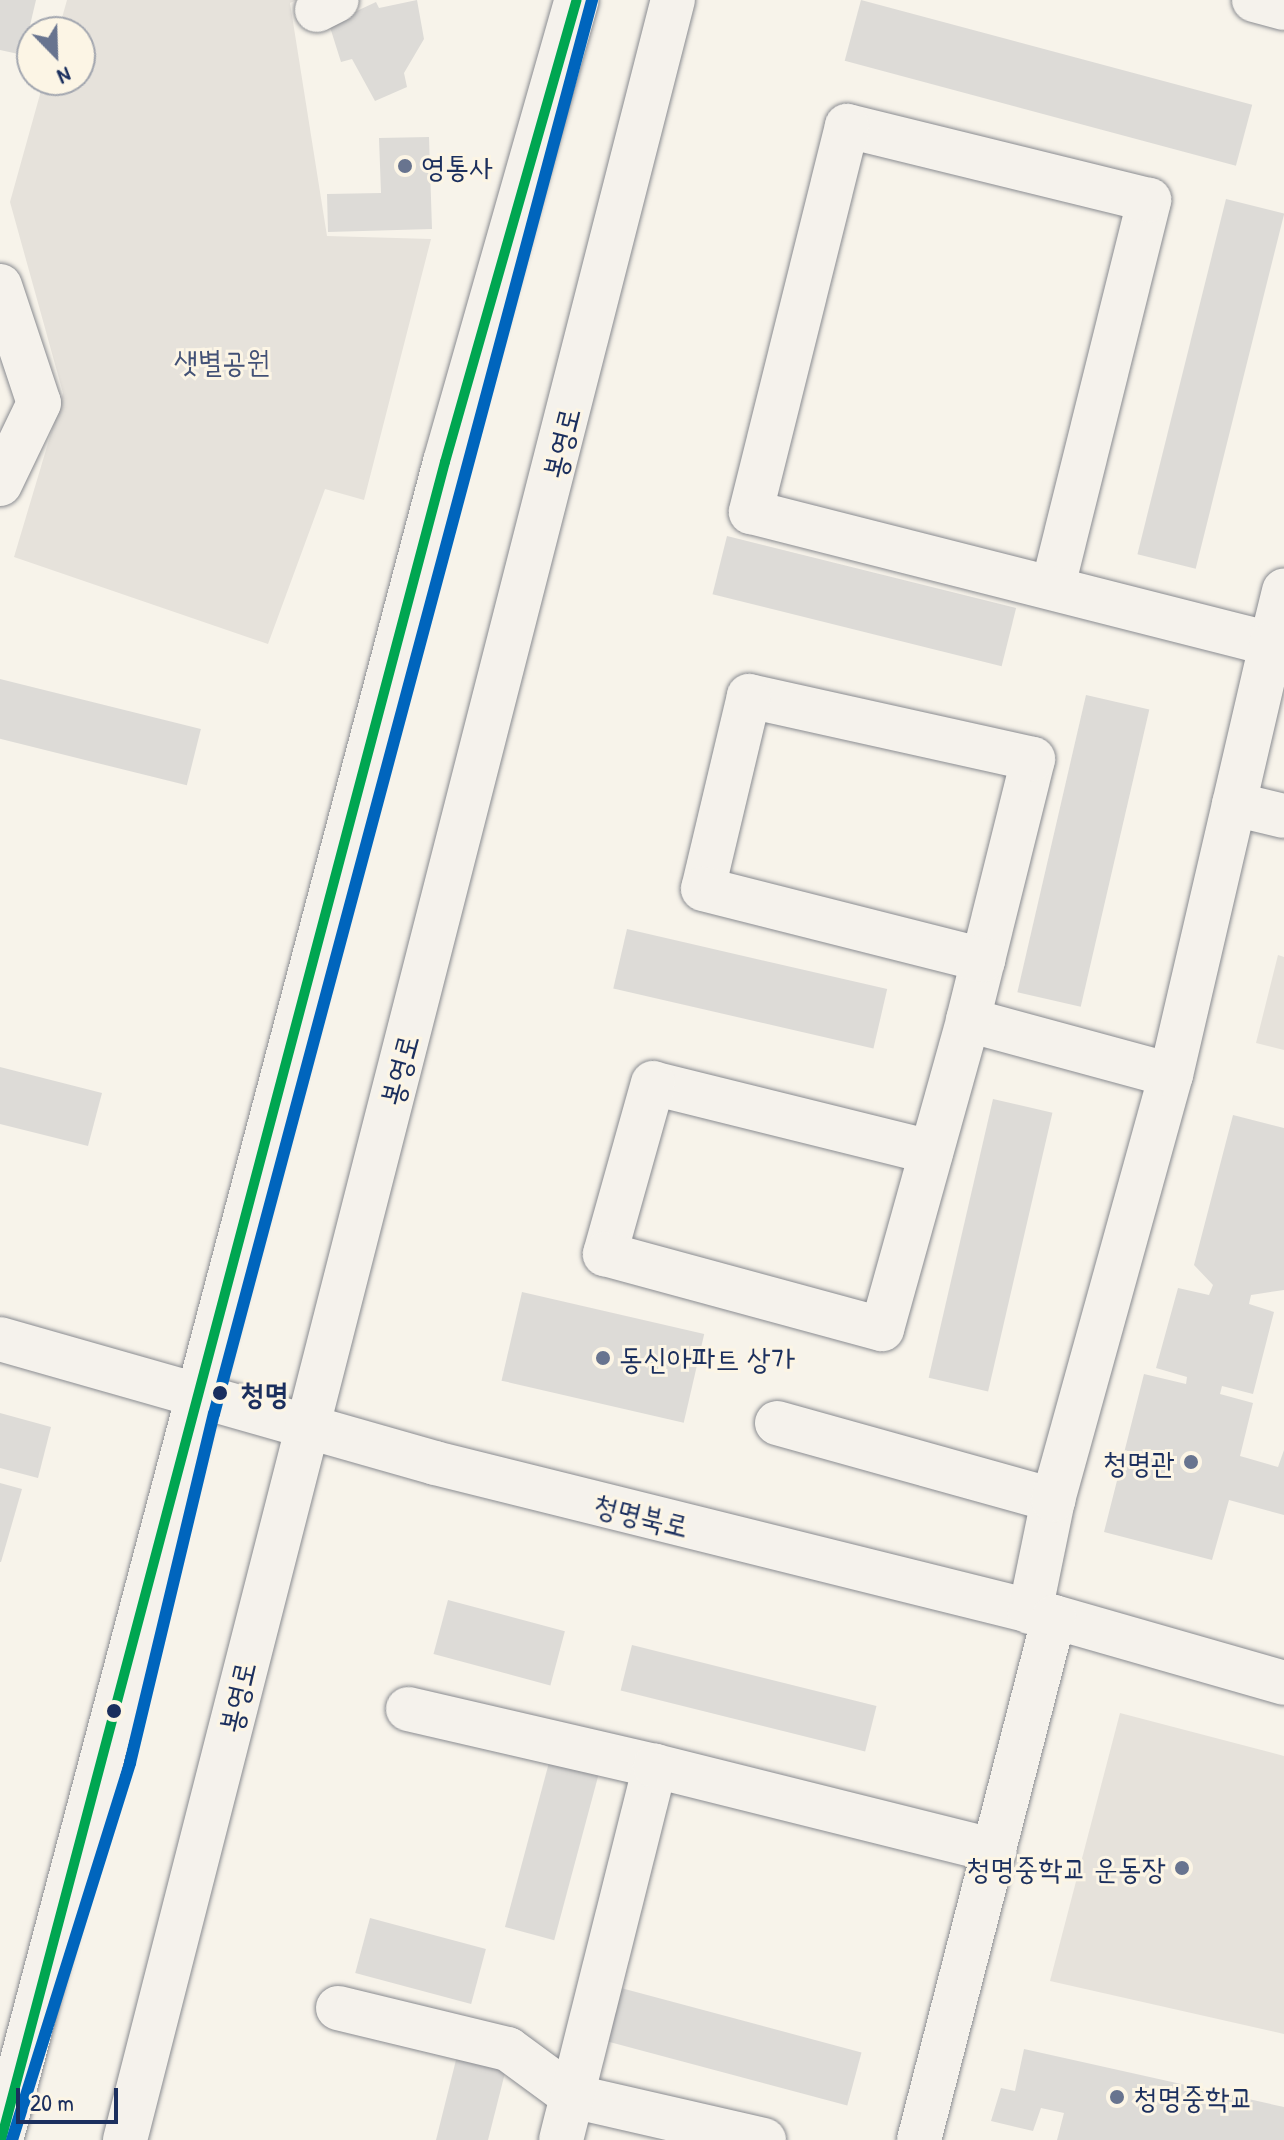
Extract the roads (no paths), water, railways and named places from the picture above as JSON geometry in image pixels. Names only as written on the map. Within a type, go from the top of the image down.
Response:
[{"type":"main road","points":[[1,2140],[441,477],[577,0]]},
{"type":"main road","name":"봉영로","points":[[125,2140],[673,0]]},
{"type":"main road","points":[[1254,0],[1284,8]]},
{"type":"main road","points":[[1053,586],[1149,200],[847,126],[751,512],[1053,586],[1277,646]]},
{"type":"main road","points":[[0,484],[39,403],[3,306]]},
{"type":"main road","points":[[919,2140],[995,1851],[1042,1614],[1053,1500],[1171,1075],[1234,804],[1277,646],[1284,591]]},
{"type":"main road","points":[[931,1152],[653,1083],[605,1254],[882,1329],[968,1020],[983,960],[1033,759],[749,696],[703,889],[983,960]]},
{"type":"main road","points":[[1234,804],[1284,816]]},
{"type":"main road","points":[[968,1020],[1171,1075]]},
{"type":"main road","name":"청명북로","points":[[0,1339],[306,1429],[1042,1614],[1284,1683]]},
{"type":"main road","points":[[777,1423],[1053,1500]]},
{"type":"main road","points":[[408,1709],[655,1766],[995,1851]]},
{"type":"main road","points":[[561,2140],[655,1766]]},
{"type":"main road","points":[[338,2008],[508,2049],[572,2096],[764,2140]]},
{"type":"place","name":"영통사","points":[[405,166]]},
{"type":"place","name":"동신아파트 상가","points":[[603,1358]]},
{"type":"place","name":"청명","points":[[220,1393]]},
{"type":"place","name":"청명관","points":[[1191,1462]]},
{"type":"place","name":"청명중학교 운동장","points":[[1182,1868]]},
{"type":"place","name":"청명중학교","points":[[1117,2097]]},
{"type":"park label","name":"샛별공원","points":[[222,361]]}]
